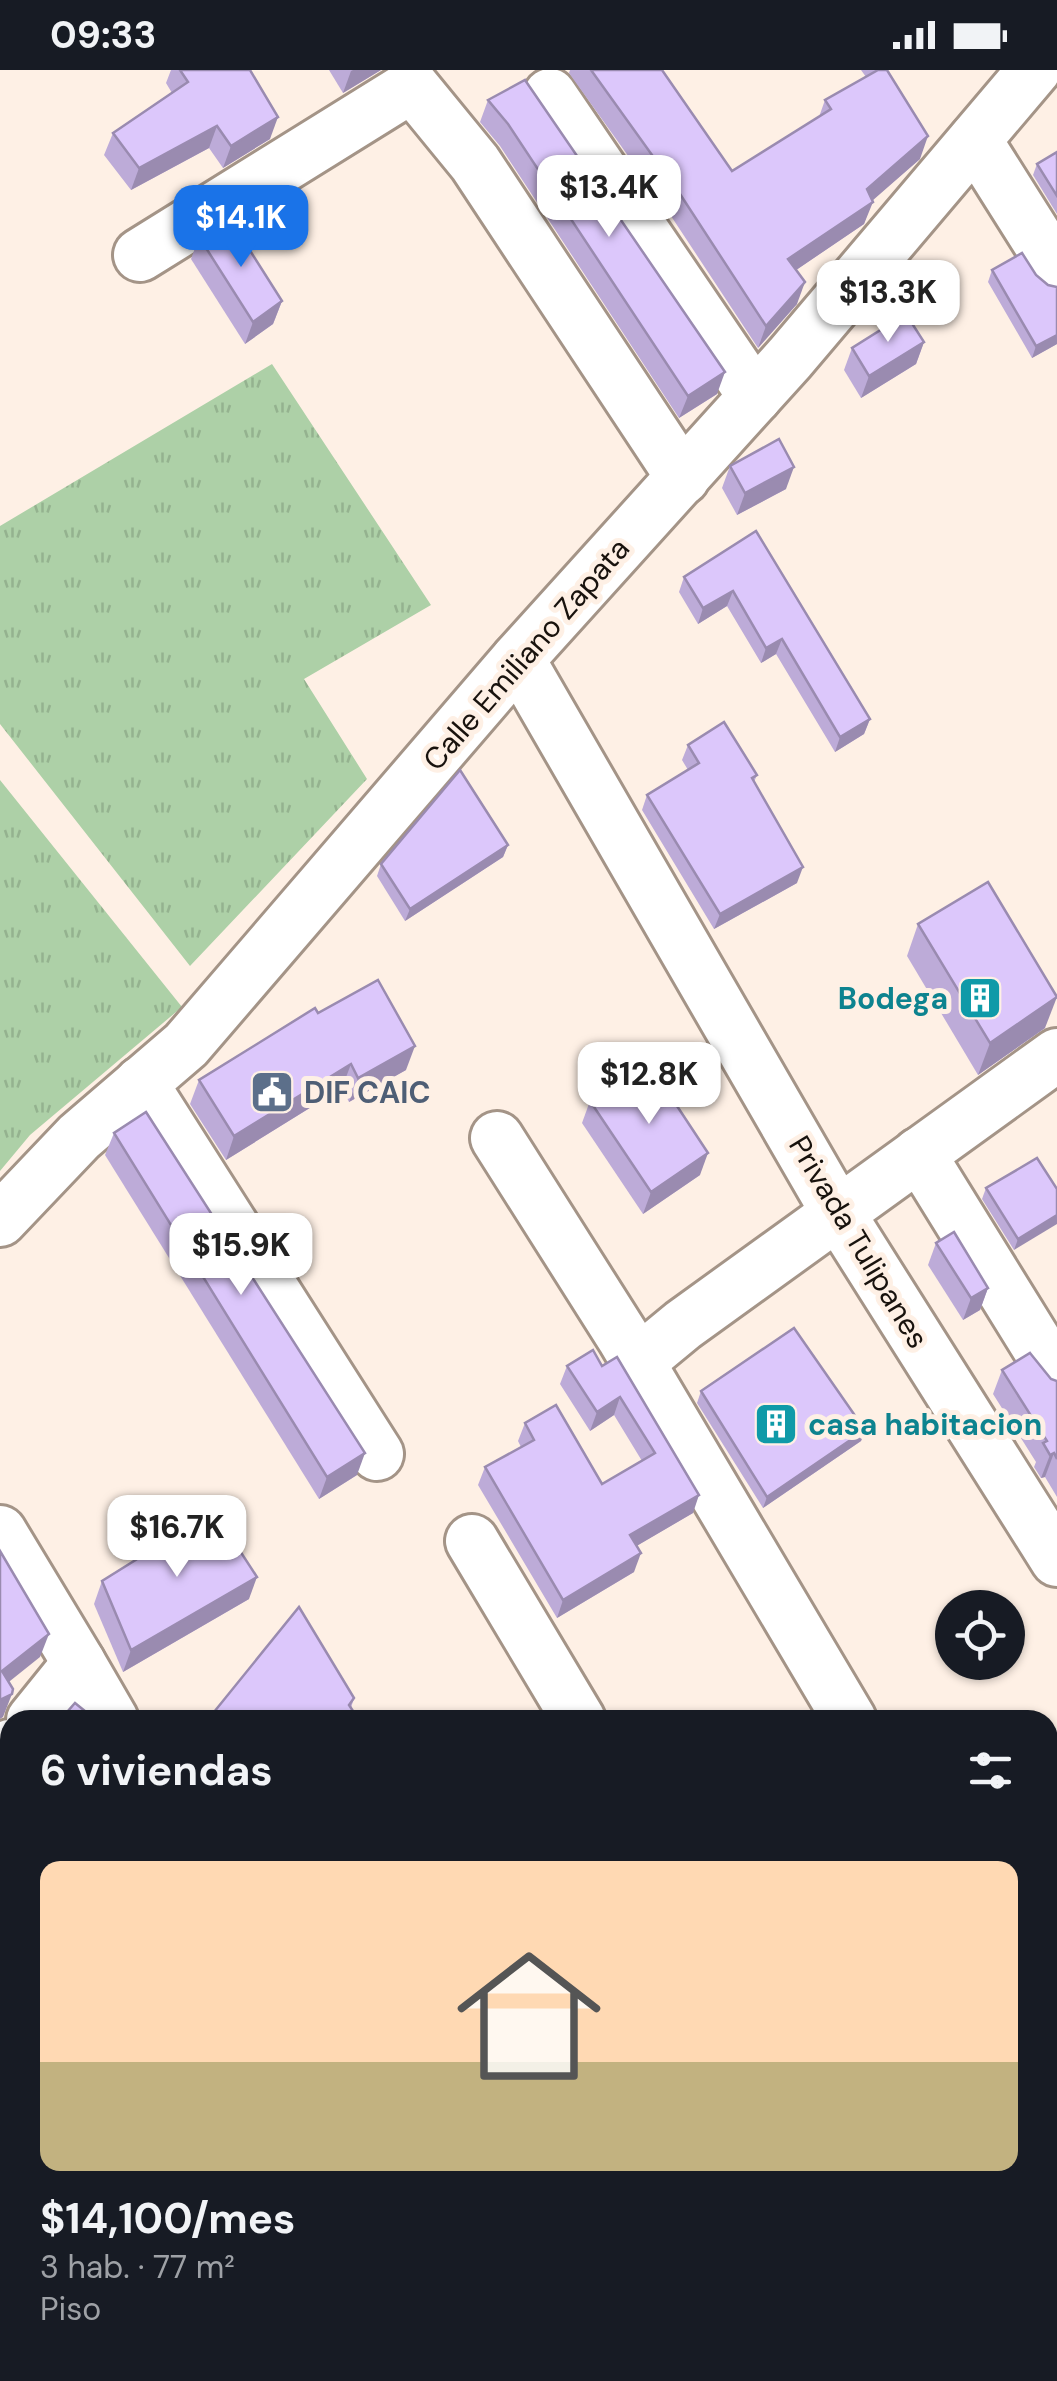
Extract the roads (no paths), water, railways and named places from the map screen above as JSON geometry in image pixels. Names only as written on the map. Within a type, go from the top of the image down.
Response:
[{"type":"street","name":"Calle Emiliano Zapata","points":[[0,1220],[79,1137],[186,1045],[518,659],[756,397],[1034,70]]},
{"type":"street","points":[[140,255],[412,86],[475,164],[683,478]]},
{"type":"street","points":[[550,95],[756,397]]},
{"type":"street","points":[[976,140],[1057,270]]},
{"type":"street","name":"Privada Tulipanes","points":[[518,659],[838,1213],[1057,1560]]},
{"type":"street","points":[[637,1363],[683,1325],[1057,1055]]},
{"type":"street","points":[[141,1083],[377,1454]]},
{"type":"street","points":[[497,1138],[605,1307],[844,1710]]},
{"type":"street","points":[[918,1154],[1057,1378]]},
{"type":"street","points":[[0,1532],[106,1710]]},
{"type":"street","points":[[472,1541],[574,1710]]},
{"type":"street","points":[[41,1710],[80,1662]]},
{"type":"place","name":"Bodega","points":[[980,998]]},
{"type":"place","name":"DIF CAIC","points":[[272,1092]]},
{"type":"place","name":"casa habitacion","points":[[776,1424]]}]
